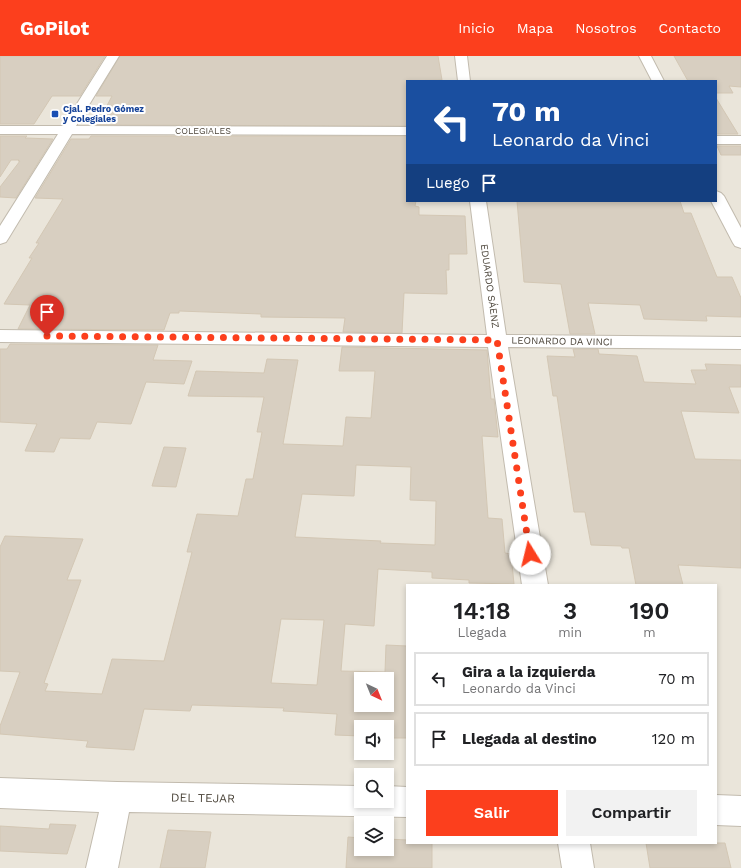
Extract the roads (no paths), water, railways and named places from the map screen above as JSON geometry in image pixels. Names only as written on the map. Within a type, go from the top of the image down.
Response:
[{"type":"street","points":[[0,239],[113,56]]},
{"type":"street","points":[[461,56],[464,80]]},
{"type":"street","points":[[645,56],[657,80]]},
{"type":"street","name":"COLEGIALES","points":[[0,130],[406,131]]},
{"type":"street","points":[[717,140],[741,140]]},
{"type":"street","points":[[717,198],[741,243]]},
{"type":"street","name":"EDUARDO SÁENZ","points":[[478,202],[497,340],[535,584]]},
{"type":"street","name":"LEONARDO DA VINCI","points":[[0,336],[497,340],[741,344]]},
{"type":"street","name":"DEL TEJAR","points":[[0,793],[117,797],[406,802]]},
{"type":"street","points":[[102,868],[117,797]]},
{"type":"street","points":[[717,810],[741,811]]},
{"type":"street","points":[[574,844],[578,868]]},
{"type":"place","name":"Cjal. Pedro Gómez y Colegiales","points":[[55,114]]}]
